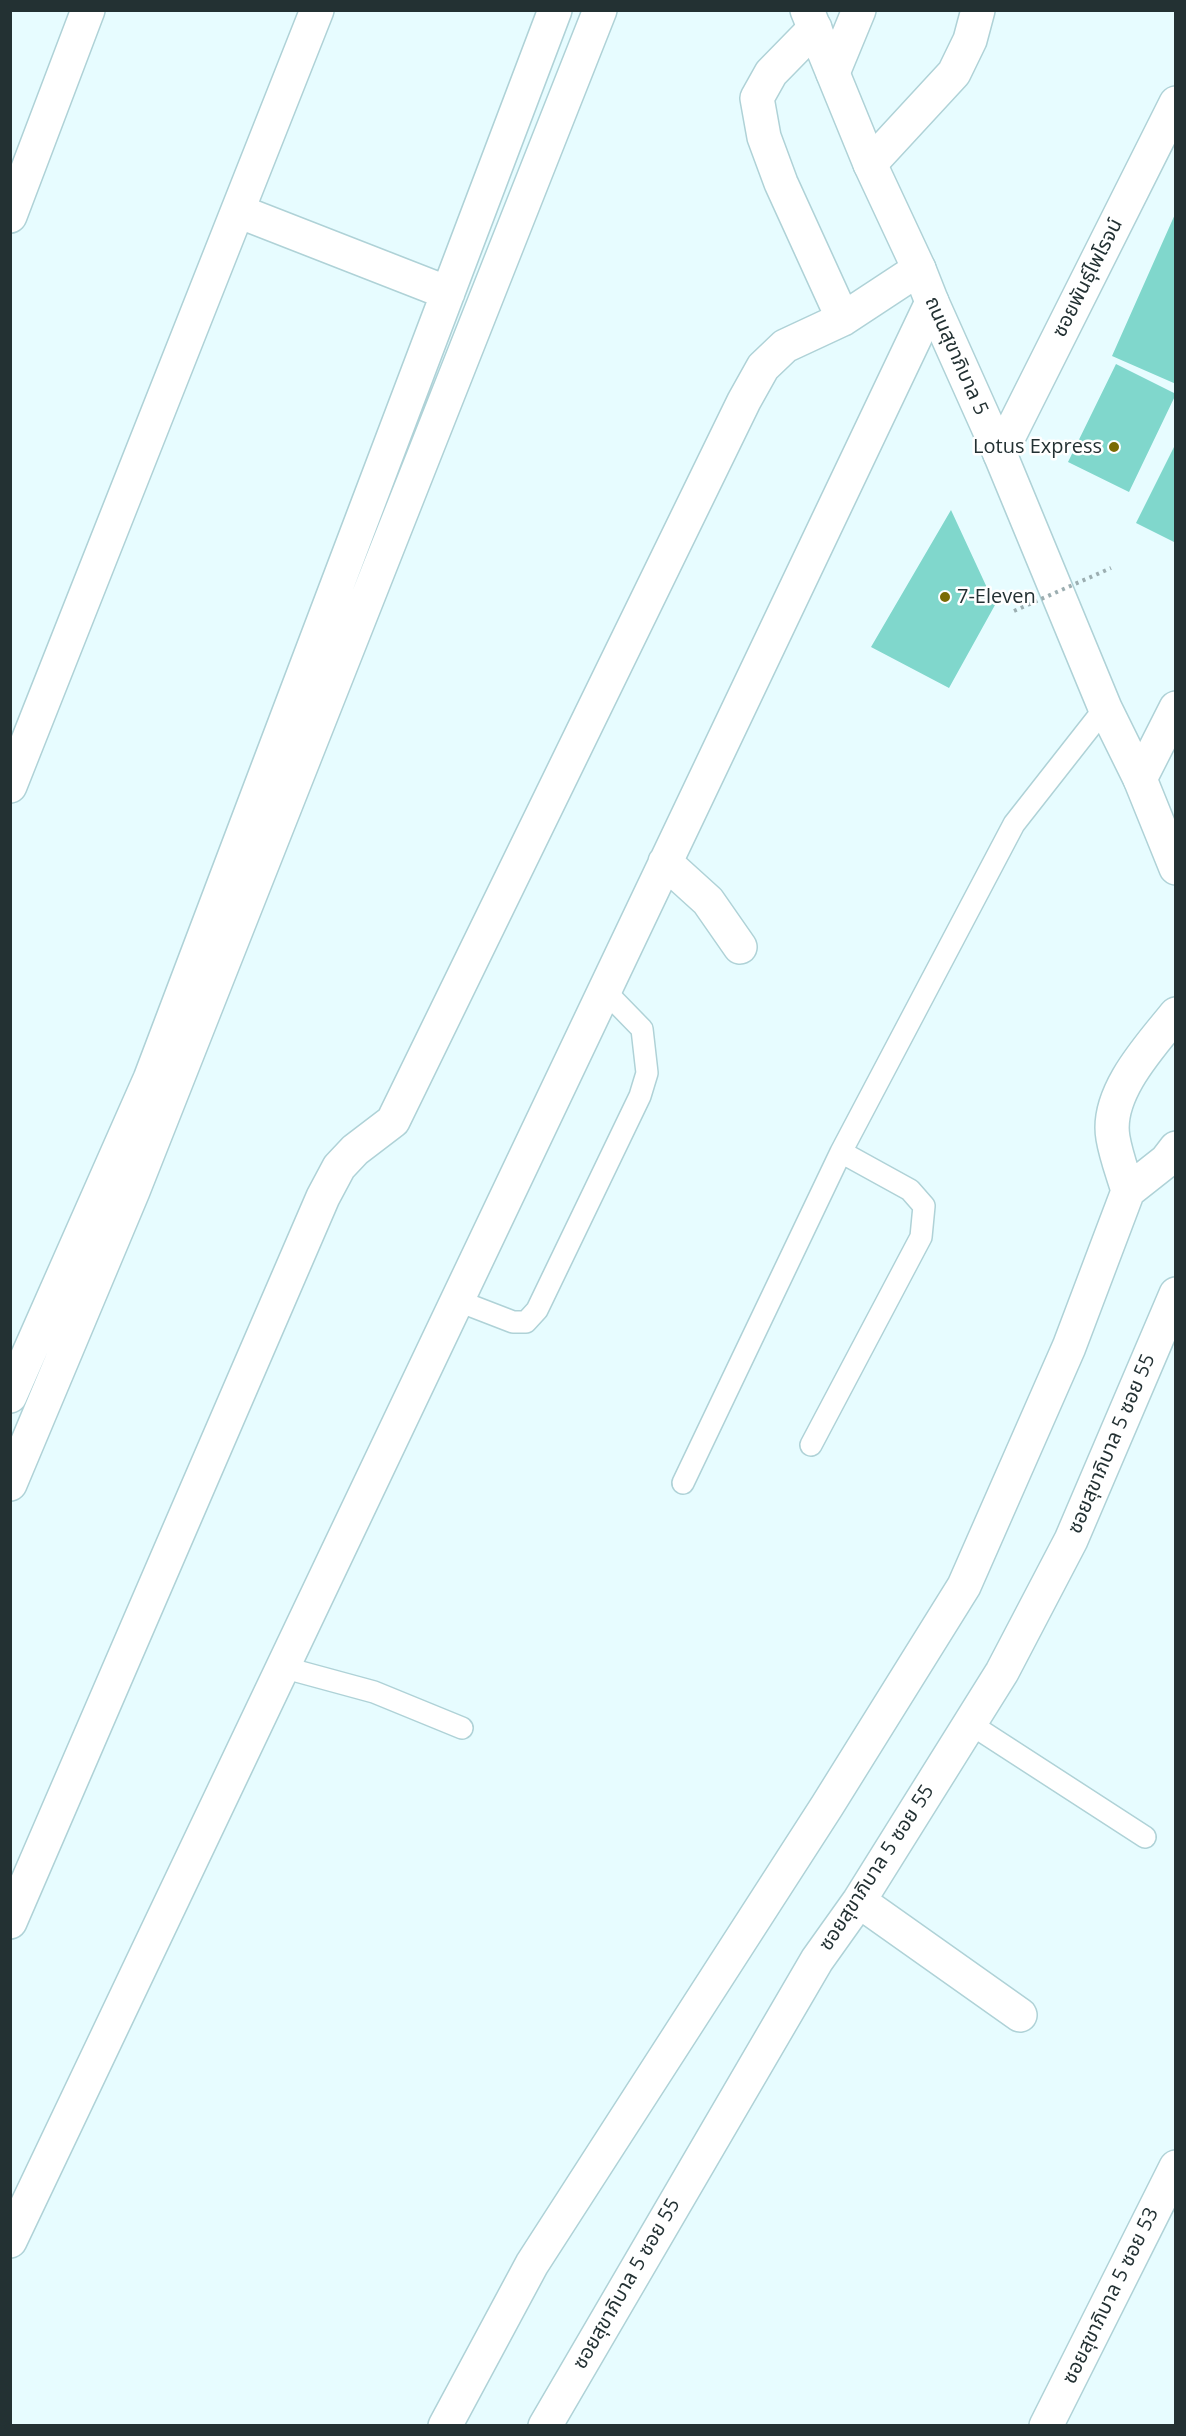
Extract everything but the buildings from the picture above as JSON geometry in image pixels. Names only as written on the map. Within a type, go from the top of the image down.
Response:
[{"type":"street","points":[[10,216],[88,10]]},
{"type":"street","points":[[10,786],[317,10]]},
{"type":"street","points":[[10,1396],[150,1079],[555,10]]},
{"type":"street","points":[[10,1485],[133,1191],[600,10]]},
{"type":"street","points":[[833,73],[859,10]]},
{"type":"street","points":[[870,164],[954,73],[970,40],[978,10]]},
{"type":"street","points":[[811,19],[771,73],[757,98],[764,137],[781,183],[843,319]]},
{"type":"street","name":"ถนนสุขาภิบาล 5","points":[[811,19],[870,164],[1000,454],[1105,708],[1140,779],[1176,868]]},
{"type":"street","name":"ซอยพันธ์ุไพโรจน์","points":[[1000,454],[1176,103]]},
{"type":"street","points":[[238,211],[448,294]]},
{"type":"street","points":[[10,1922],[323,1197],[339,1167],[355,1150],[393,1121],[744,401],[763,367],[785,346],[843,319],[919,269]]},
{"type":"street","points":[[10,2241],[932,302]]},
{"type":"street","points":[[1140,779],[1176,708]]},
{"type":"street","points":[[665,861],[708,901],[740,947]]},
{"type":"street","points":[[1128,1191],[1112,1136],[1114,1108],[1135,1065],[1176,1014]]},
{"type":"street","points":[[445,2426],[532,2264],[827,1806],[964,1586],[1069,1347],[1128,1191],[1166,1161],[1176,1148]]},
{"type":"street","name":"ซอยสุขาภิบาล 5 ซอย 55","points":[[545,2426],[817,1960],[859,1901],[1002,1672],[1071,1540],[1176,1294]]},
{"type":"street","points":[[859,1901],[1020,2015]]},
{"type":"street","name":"ซอยสุขาภิบาล 5 ซอย 53","points":[[1046,2426],[1176,2167]]},
{"type":"lane","points":[[683,1483],[841,1152],[1014,824],[1105,708]]},
{"type":"lane","points":[[456,1300],[513,1322],[526,1322],[537,1310],[640,1096],[647,1073],[642,1029],[604,990]]},
{"type":"lane","points":[[811,1445],[921,1237],[924,1206],[909,1190],[841,1152]]},
{"type":"lane","points":[[282,1667],[374,1692],[462,1728]]},
{"type":"lane","points":[[969,1723],[1145,1837]]},
{"type":"path","points":[[1014,611],[1111,568]]},
{"type":"place","name":"Lotus Express","points":[[1114,447]]},
{"type":"place","name":"7-Eleven","points":[[945,597]]}]
